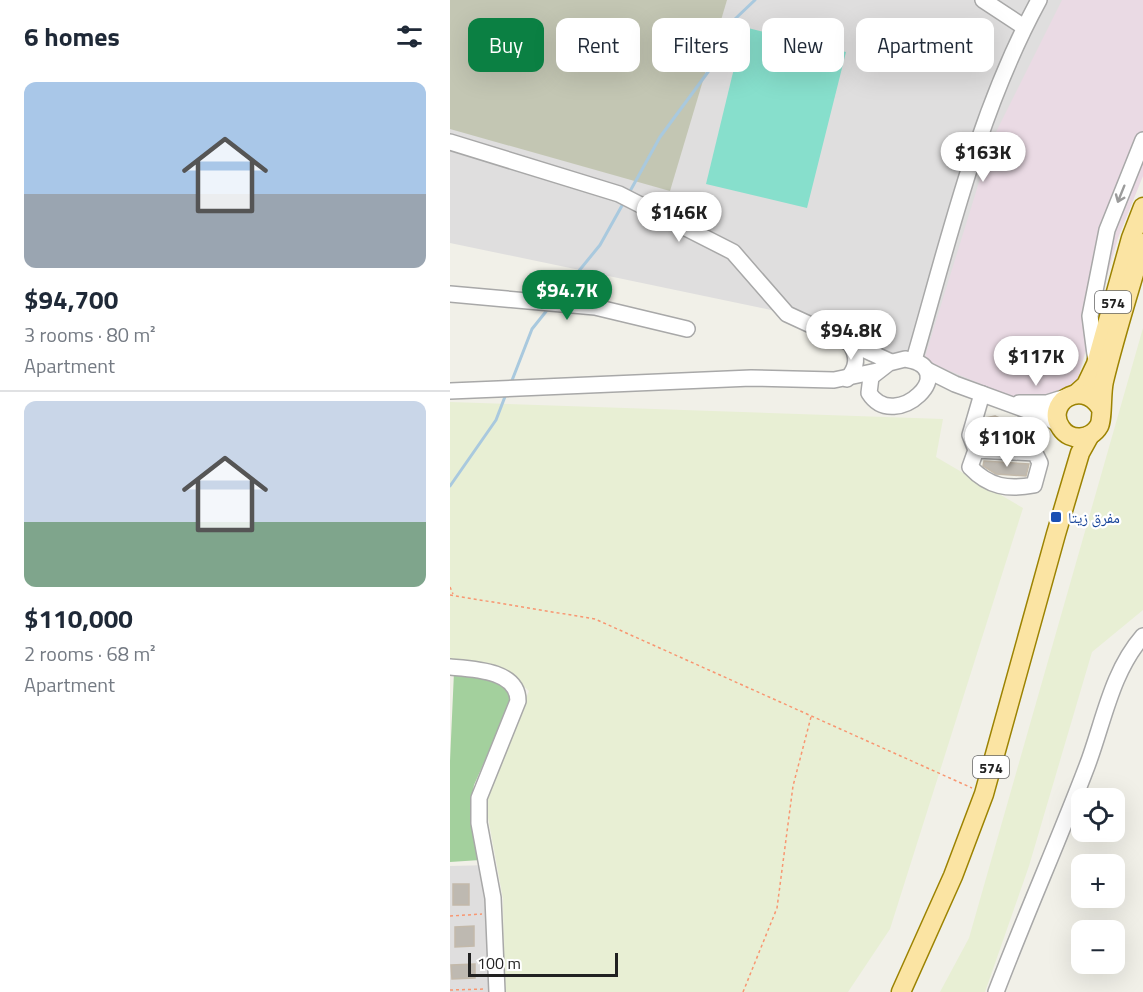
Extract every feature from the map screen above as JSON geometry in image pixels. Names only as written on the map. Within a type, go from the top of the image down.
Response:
[{"type":"main road","name":"574","points":[[1056,534],[1069,460],[1069,449],[1057,414],[1059,406],[1086,384],[1096,364],[1131,238],[1143,207]]},
{"type":"main road","name":"574","points":[[901,992],[953,876],[984,794],[1080,453],[1101,421],[1100,406],[1104,379],[1143,243]]},
{"type":"main road","points":[[1072,395],[1090,396],[1100,406]]},
{"type":"main road","points":[[1062,428],[1080,438],[1090,435]]},
{"type":"street","points":[[983,0],[1024,27]]},
{"type":"street","points":[[914,360],[980,136],[1024,27],[1039,0]]},
{"type":"street","points":[[1096,364],[1090,316],[1107,230],[1143,140]]},
{"type":"street","points":[[450,142],[619,194],[733,252],[787,314],[891,362]]},
{"type":"street","points":[[450,294],[595,307],[687,329]]},
{"type":"street","points":[[847,379],[856,365],[856,356],[850,343]]},
{"type":"street","points":[[450,390],[752,378],[847,379],[877,371],[891,362],[905,359],[921,363],[927,370],[955,384],[1048,418],[1062,428]]},
{"type":"street","points":[[924,392],[928,379],[927,370]]},
{"type":"street","points":[[872,397],[869,384],[877,371]]},
{"type":"street","points":[[830,380],[854,387],[881,404],[895,406],[911,401],[924,392],[942,385],[955,384]]},
{"type":"street","points":[[976,450],[970,435],[982,394]]},
{"type":"street","points":[[1007,402],[1047,403],[1072,395]]},
{"type":"street","points":[[996,992],[1088,763],[1115,682],[1127,658],[1143,636]]},
{"type":"street","points":[[450,667],[502,677],[511,682],[518,691],[518,700],[479,798],[479,823],[495,913],[497,990]]},
{"type":"path","points":[[450,587],[454,596]]},
{"type":"path","points":[[450,595],[595,619],[984,794]]},
{"type":"path","points":[[743,992],[777,908],[793,786],[812,716]]},
{"type":"path","points":[[450,916],[495,913]]},
{"type":"path","points":[[450,990],[497,990]]},
{"type":"shaded area","points":[[450,0],[1143,0],[1037,418],[771,310],[450,243]]},
{"type":"shaded area","points":[[450,0],[727,0],[722,18],[652,18],[652,72],[706,72],[670,191],[450,129]]},
{"type":"shaded area","points":[[1062,0],[1143,0],[1143,176],[1118,238],[1066,420],[924,360],[992,140]]},
{"type":"shaded area","points":[[750,28],[762,31],[762,72],[841,72],[807,208],[706,184],[733,72],[750,72]]},
{"type":"shaded area","points":[[1143,328],[1143,610],[1092,652],[1029,866],[985,992],[940,992],[969,938]]},
{"type":"shaded area","points":[[450,402],[943,419],[936,457],[1023,508],[890,929],[848,992],[504,992],[503,899],[485,801],[529,691],[507,672],[450,666]]},
{"type":"shaded area","points":[[491,865],[502,992],[450,992],[450,866]]},
{"type":"green space","points":[[454,672],[496,679],[506,685],[512,700],[474,785],[472,798],[480,860],[450,862],[450,761]]},
{"type":"building","points":[[995,416],[1034,433],[1032,443],[983,441],[980,435],[985,418]]},
{"type":"building","points":[[984,461],[1029,464],[1026,476],[996,474],[983,466]]},
{"type":"building","points":[[453,884],[469,884],[469,905],[453,905]]},
{"type":"building","points":[[474,926],[474,946],[455,947],[455,927]]},
{"type":"building","points":[[475,964],[475,978],[452,979],[451,965]]},
{"type":"waterway","points":[[629,193],[660,137],[708,72],[735,19],[755,0]]},
{"type":"waterway","points":[[556,299],[600,245],[624,202]]},
{"type":"waterway","points":[[511,383],[532,329],[548,309]]},
{"type":"waterway","points":[[450,486],[496,420],[506,394]]},
{"type":"place","name":"مفرق زيتا","points":[[1056,517]]}]
